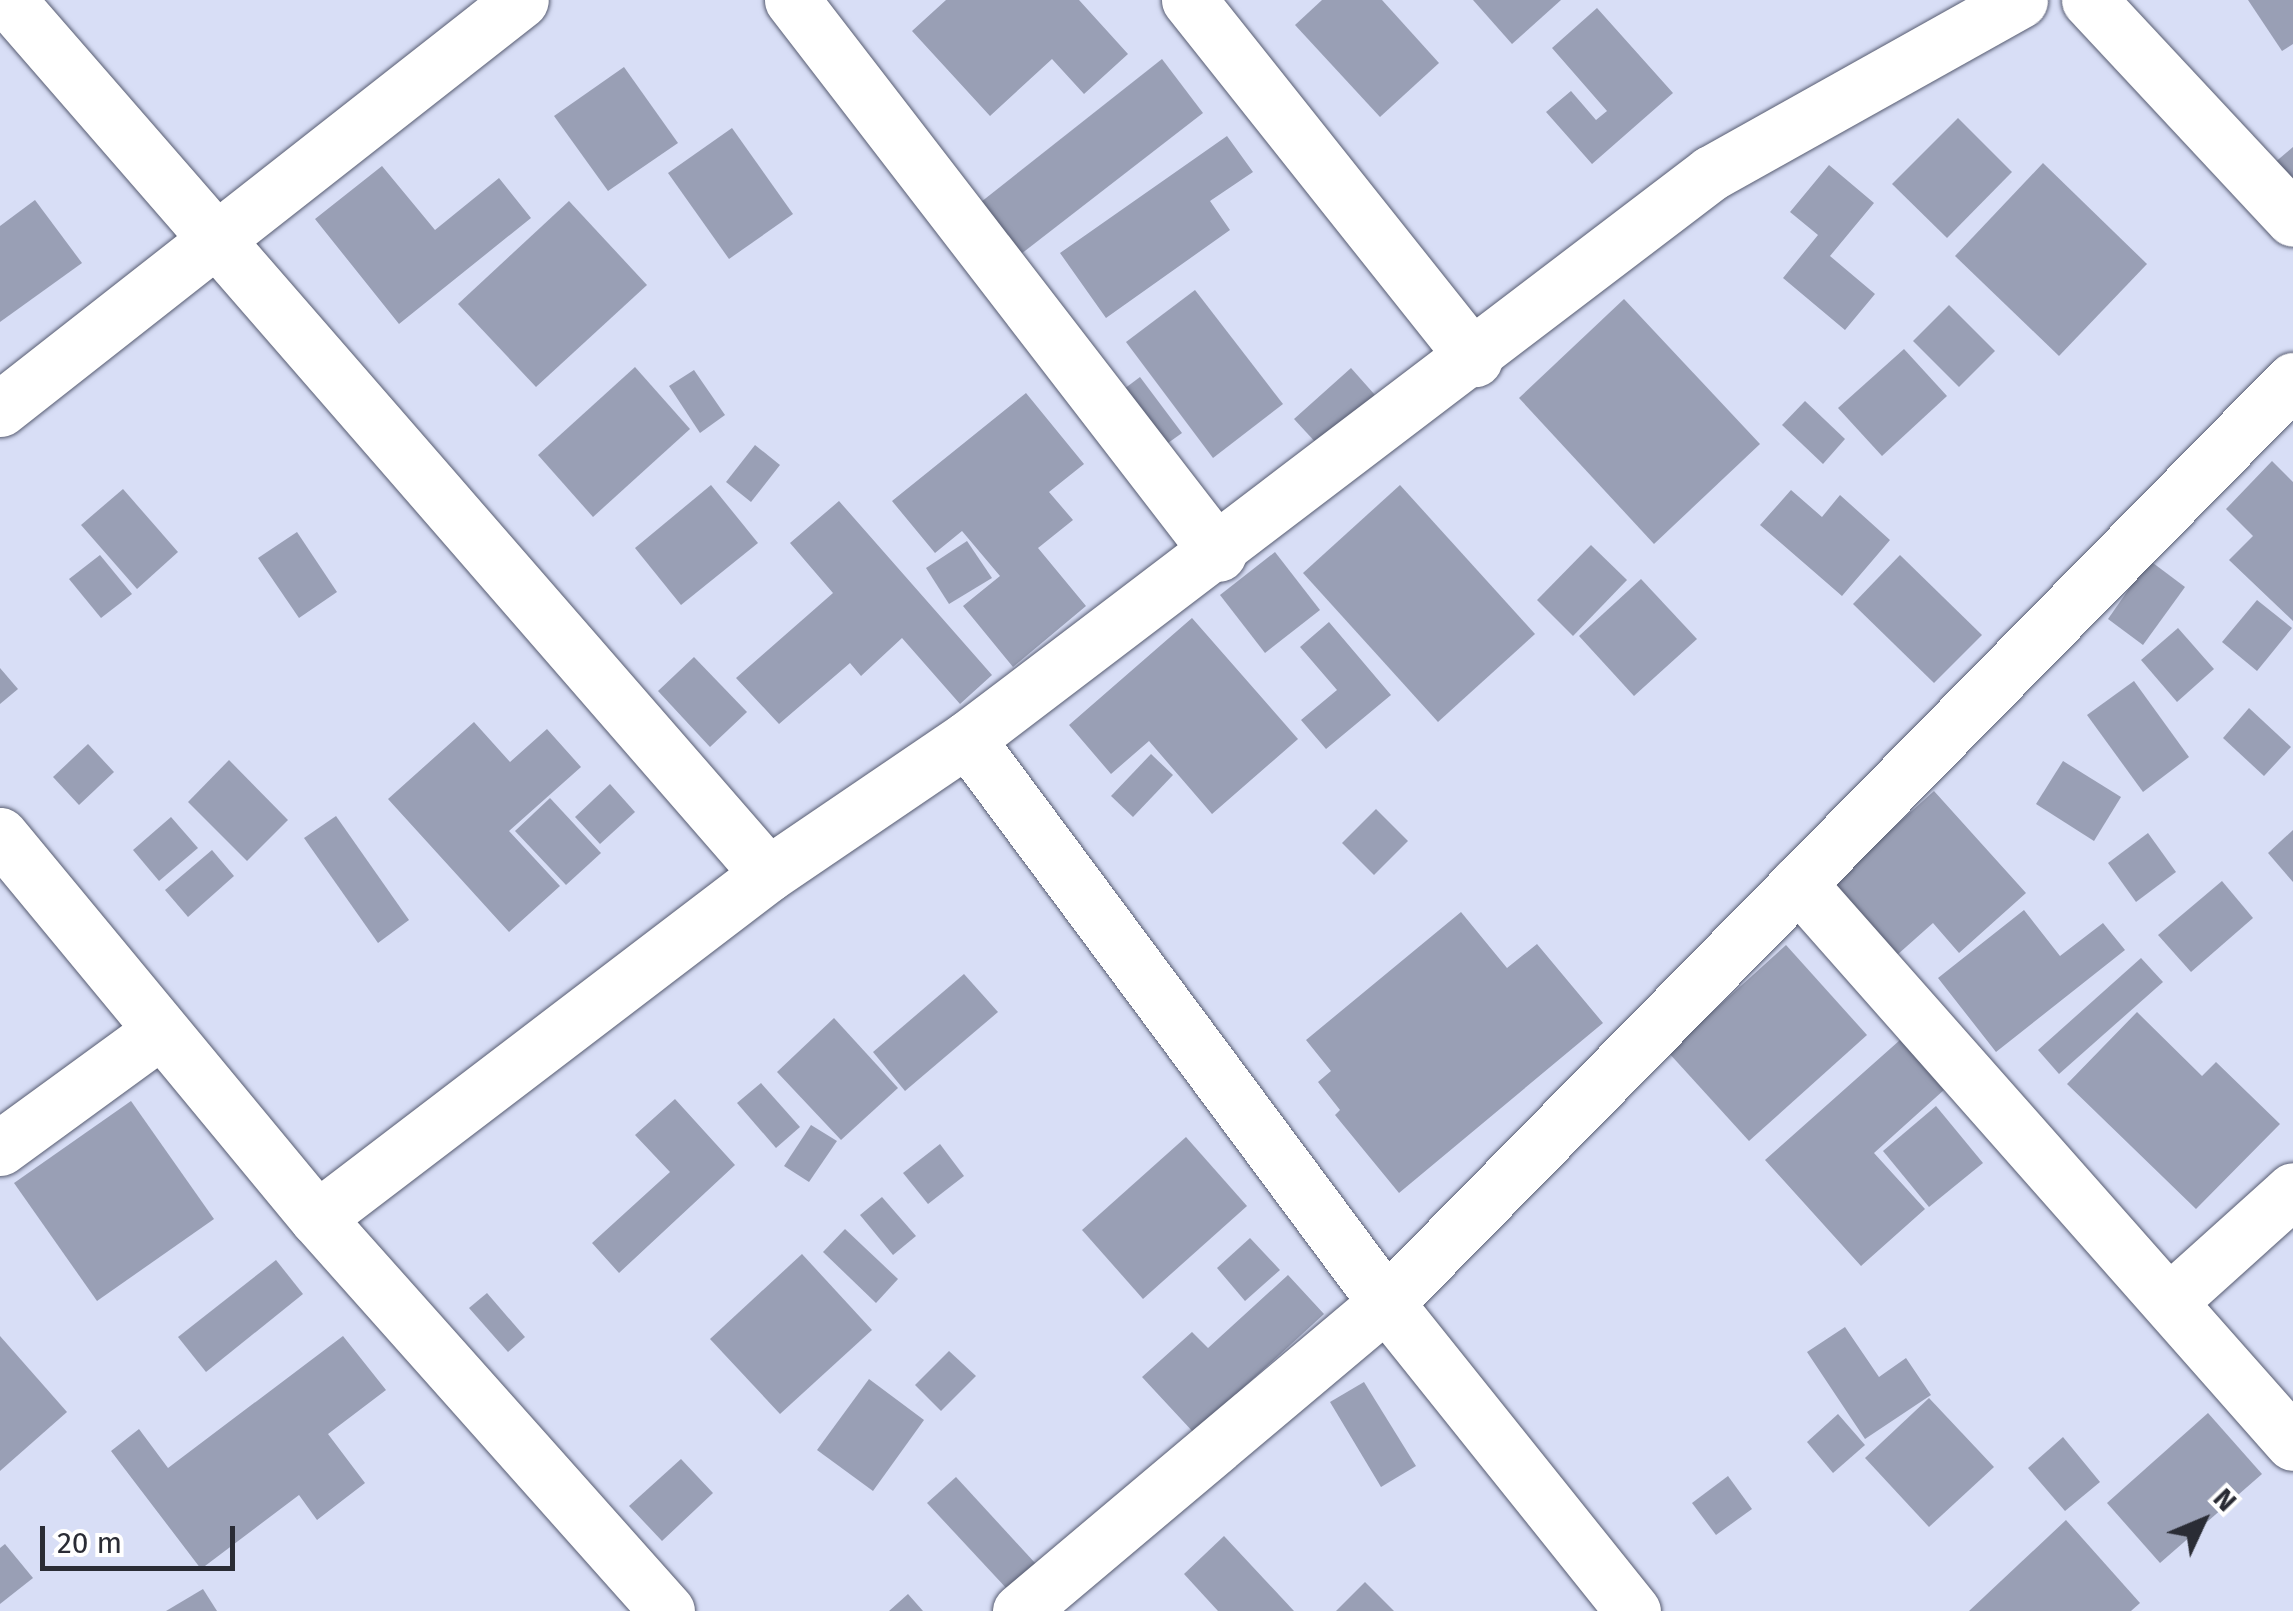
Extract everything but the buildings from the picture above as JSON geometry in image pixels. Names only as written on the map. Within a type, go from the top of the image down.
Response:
[{"type":"street","points":[[8,0],[768,874]]},
{"type":"street","points":[[0,410],[521,0]]},
{"type":"street","points":[[792,0],[1219,554]]},
{"type":"street","points":[[1189,0],[1475,359]]},
{"type":"street","points":[[317,1218],[768,874],[967,739],[1219,554],[1711,173],[2020,0]]},
{"type":"street","points":[[2089,0],[2293,219]]},
{"type":"street","points":[[1020,1611],[1386,1303],[2293,380]]},
{"type":"street","points":[[967,739],[1386,1303],[1633,1611]]},
{"type":"street","points":[[0,834],[159,1032],[317,1218],[667,1611]]},
{"type":"street","points":[[1798,883],[2171,1300],[2293,1443]]},
{"type":"street","points":[[0,1148],[159,1032]]},
{"type":"street","points":[[2171,1300],[2293,1190]]}]
